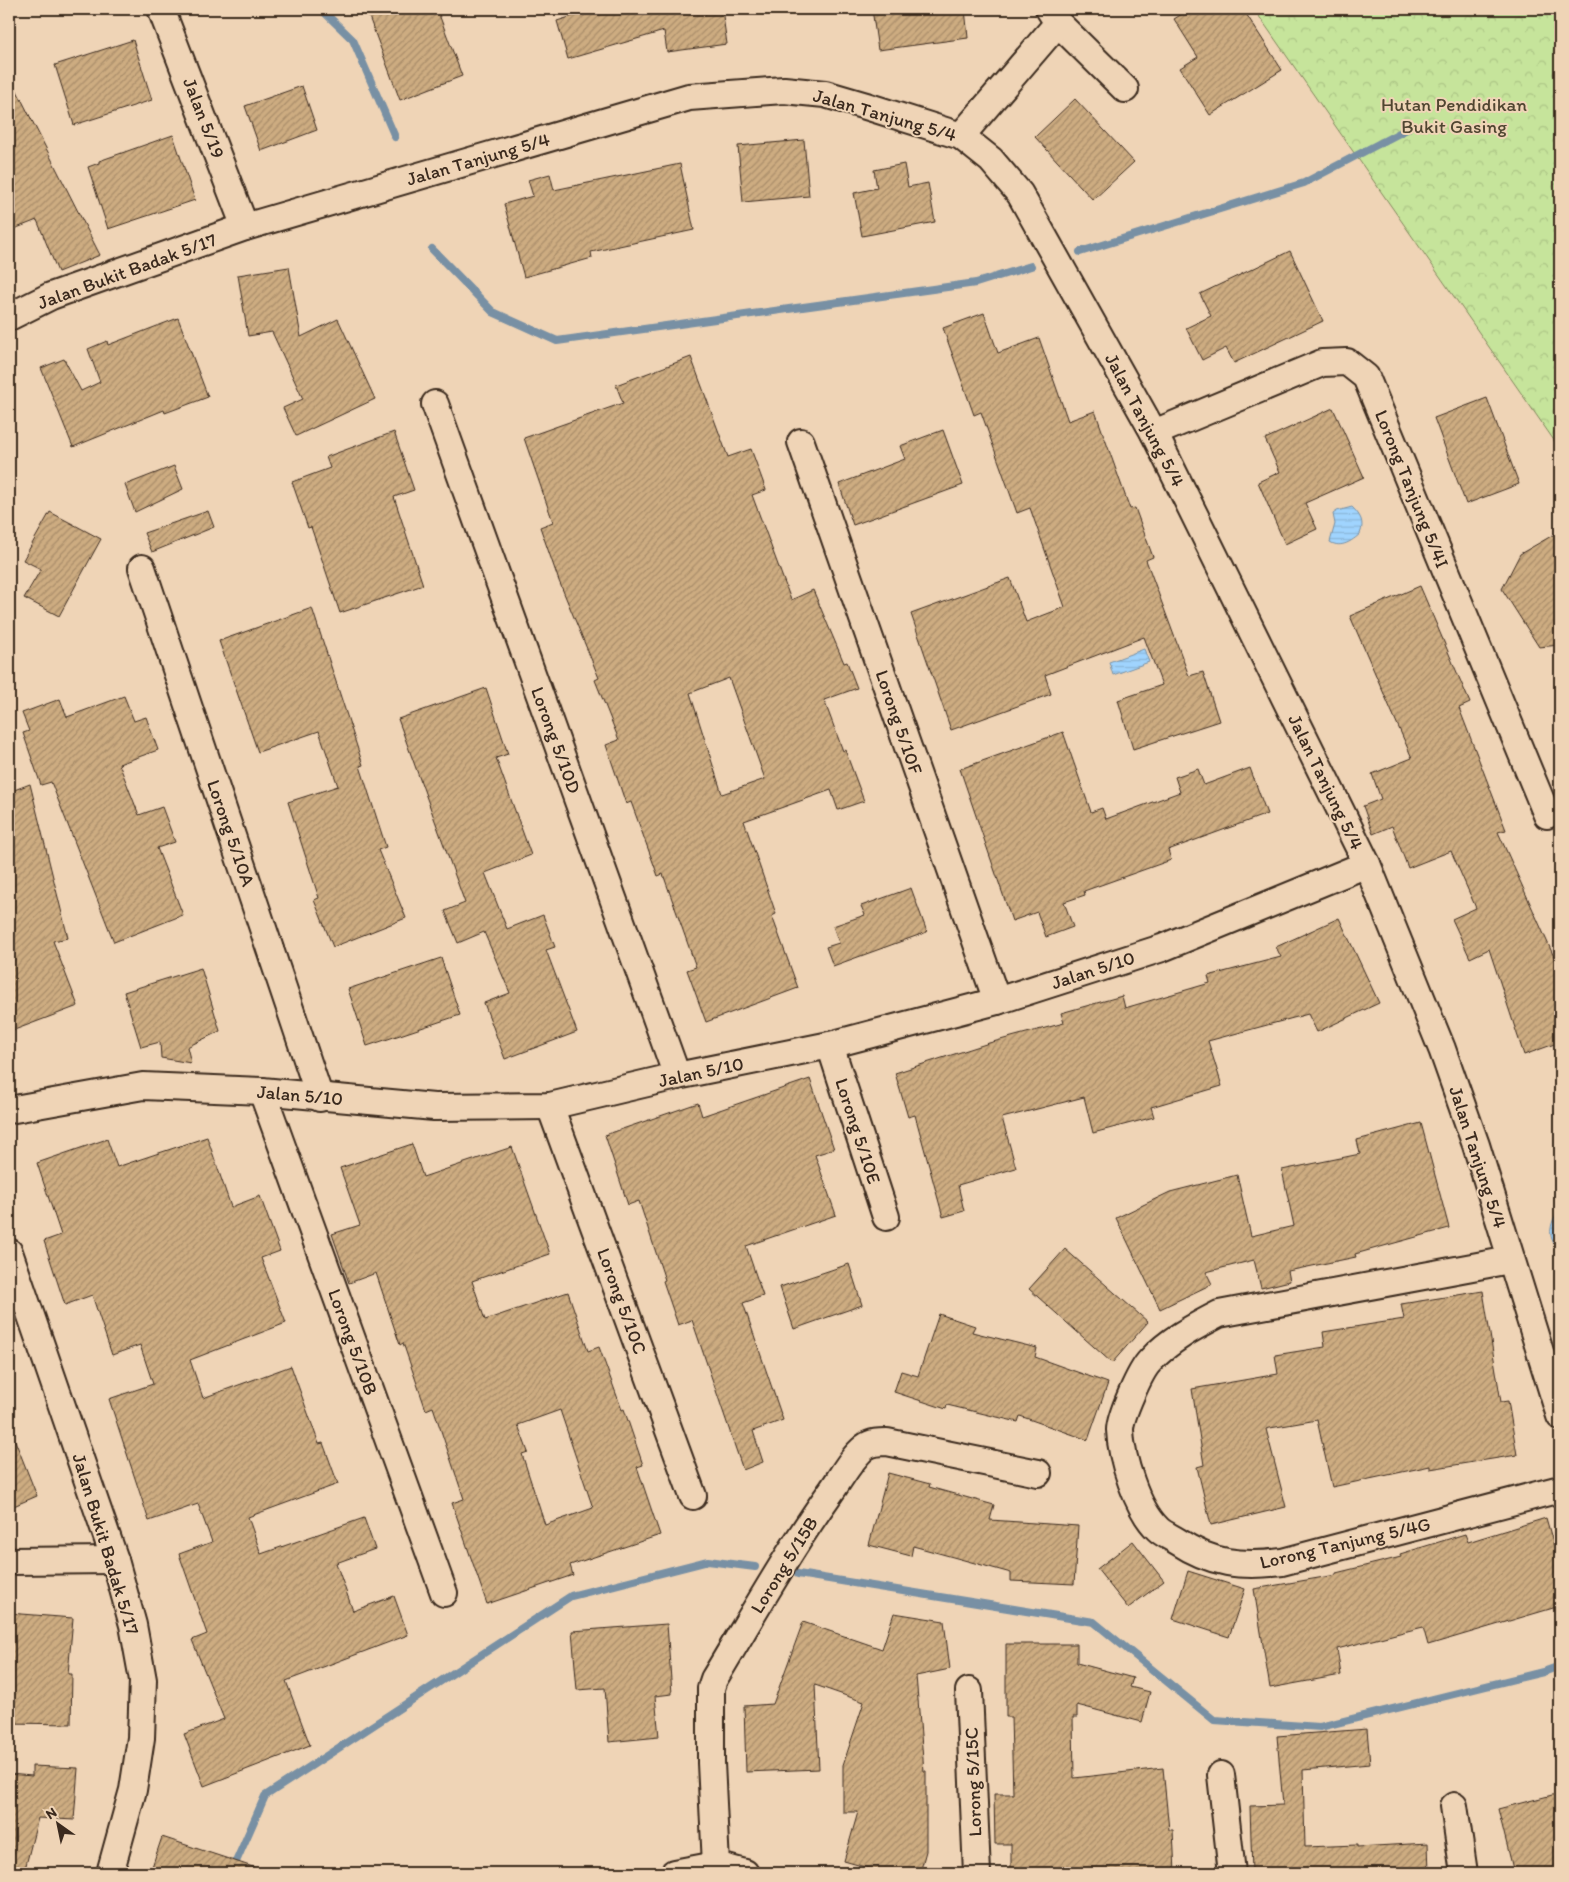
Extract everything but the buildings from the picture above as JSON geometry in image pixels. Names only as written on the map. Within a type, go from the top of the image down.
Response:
[{"type":"street","name":"Jalan 5/19","points":[[161,9],[245,227]]},
{"type":"street","points":[[961,136],[1054,16],[1125,90]]},
{"type":"street","name":"Jalan Tanjung 5/4","points":[[245,227],[689,97],[784,90],[825,94],[961,136],[991,160],[1020,194],[1154,433],[1366,864],[1442,1049],[1476,1145],[1510,1260],[1553,1369],[1560,1416]]},
{"type":"street","name":"Jalan Bukit Badak 5/17","points":[[9,317],[51,296],[245,227]]},
{"type":"street","name":"Lorong Tanjung 5/4I","points":[[1154,433],[1322,363],[1347,362],[1366,377],[1546,815]]},
{"type":"street","name":"Lorong 5/10D","points":[[435,404],[676,1076]]},
{"type":"street","name":"Lorong 5/10F","points":[[801,442],[997,1001]]},
{"type":"street","name":"Lorong 5/10A","points":[[142,568],[320,1098]]},
{"type":"street","name":"Jalan 5/10","points":[[9,1110],[143,1086],[262,1091],[320,1098],[434,1107],[550,1106],[676,1076],[830,1045],[997,1001],[1162,948],[1366,864]]},
{"type":"street","name":"Lorong 5/10E","points":[[830,1045],[886,1217]]},
{"type":"street","name":"Lorong 5/10B","points":[[262,1091],[444,1593]]},
{"type":"street","name":"Lorong 5/10C","points":[[550,1106],[693,1496]]},
{"type":"street","name":"Jalan Bukit Badak 5/17","points":[[9,1252],[115,1560],[133,1625],[143,1680],[141,1738],[134,1790],[110,1873]]},
{"type":"street","name":"Lorong Tanjung 5/4G","points":[[1510,1260],[1219,1314],[1181,1334],[1148,1362],[1131,1395],[1120,1428],[1124,1455],[1131,1481],[1142,1506],[1158,1528],[1191,1550],[1209,1559],[1255,1566],[1282,1562],[1560,1490]]},
{"type":"street","name":"Lorong 5/15B","points":[[716,1865],[711,1763],[710,1693],[712,1683],[765,1594],[856,1456],[867,1446],[887,1442],[1038,1473]]},
{"type":"street","points":[[9,1561],[115,1560]]},
{"type":"street","name":"Lorong 5/15C","points":[[969,1691],[977,1873]]},
{"type":"street","points":[[1221,1775],[1232,1873]]},
{"type":"street","points":[[1454,1806],[1464,1873]]},
{"type":"street","points":[[674,1873],[716,1865],[745,1873]]},
{"type":"green space","name":"Hutan Pendidikan Bukit Gasing","points":[[1254,9],[1560,9],[1560,449]]},
{"type":"water","points":[[1352,507],[1361,519],[1360,534],[1342,544],[1338,545],[1330,542],[1335,524],[1333,514]]},
{"type":"water","points":[[1144,649],[1149,662],[1113,675],[1109,662]]},
{"type":"water","points":[[1560,1208],[1559,1249],[1552,1239],[1551,1229],[1554,1218]]},
{"type":"waterway","points":[[317,9],[322,10],[353,40],[395,137]]},
{"type":"waterway","points":[[1080,252],[1304,183],[1407,129]]},
{"type":"waterway","points":[[432,249],[493,312],[557,341],[976,283],[1031,266]]},
{"type":"waterway","points":[[231,1873],[265,1796],[571,1596],[708,1561],[755,1567]]},
{"type":"waterway","points":[[798,1574],[1094,1622],[1214,1720],[1320,1727],[1543,1672],[1560,1666]]}]
